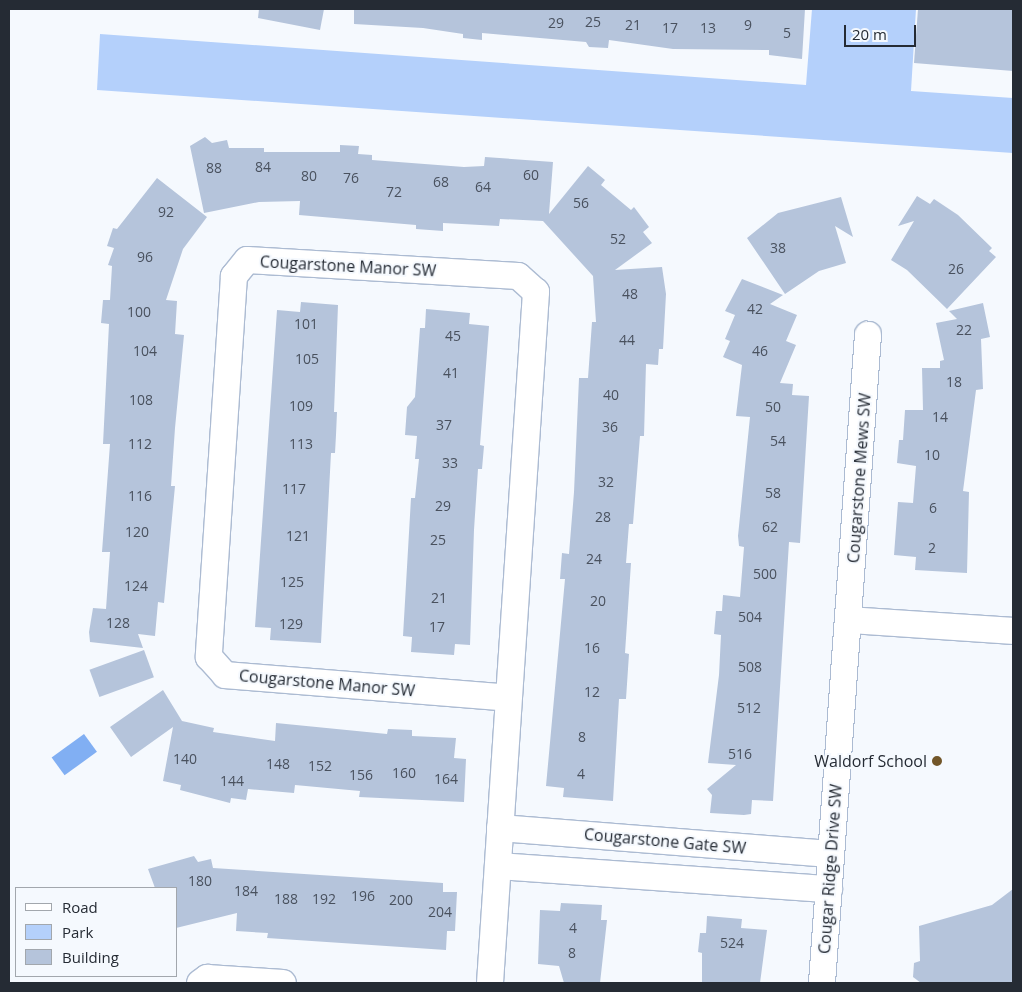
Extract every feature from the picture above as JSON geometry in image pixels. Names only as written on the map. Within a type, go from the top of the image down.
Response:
[{"type":"street","name":"Cougarstone Manor SW","points":[[490,983],[536,292],[518,276],[247,260],[234,276],[209,657],[225,675],[508,698]]},
{"type":"street","name":"Cougarstone Mews SW","points":[[849,620],[868,335]]},
{"type":"street","points":[[849,620],[1013,631]]},
{"type":"street","name":"Cougar Ridge Drive SW","points":[[822,983],[830,854],[849,620]]},
{"type":"street","name":"Cougarstone Gate SW","points":[[500,828],[830,854]]},
{"type":"street","points":[[498,866],[829,889]]},
{"type":"street","points":[[200,983],[207,978],[283,983]]},
{"type":"green space","points":[[812,9],[916,9],[911,91],[1013,98],[1013,153],[97,90],[100,34],[806,85]]},
{"type":"shaded area","points":[[84,734],[97,752],[65,775],[52,758]]},
{"type":"building","points":[[259,9],[324,9],[320,30],[258,18]]},
{"type":"building","points":[[354,9],[805,9],[802,59],[769,55],[769,50],[673,49],[609,40],[608,48],[589,47],[586,42],[482,33],[482,40],[463,38],[463,34],[423,28],[354,24]]},
{"type":"building","points":[[918,9],[1013,9],[1013,71],[914,63]]},
{"type":"building","points":[[205,137],[212,143],[227,140],[229,148],[264,148],[264,152],[340,152],[340,145],[359,146],[358,154],[372,155],[372,160],[464,167],[484,166],[485,157],[553,162],[549,214],[588,166],[605,180],[601,185],[631,210],[634,207],[649,227],[643,232],[652,243],[615,270],[662,267],[666,294],[663,349],[659,349],[658,365],[646,364],[644,436],[640,436],[633,524],[629,524],[626,563],[631,563],[625,653],[629,654],[626,699],[619,699],[613,801],[563,797],[564,788],[546,786],[565,579],[560,579],[562,553],[569,554],[579,378],[588,378],[592,322],[596,322],[593,276],[543,221],[500,219],[499,226],[443,223],[443,231],[416,229],[416,225],[299,215],[300,201],[259,202],[204,213],[190,146]]},
{"type":"building","points":[[157,178],[207,217],[183,249],[166,300],[177,301],[175,334],[184,335],[171,486],[175,486],[164,603],[158,602],[155,636],[138,634],[143,648],[90,642],[89,632],[93,608],[106,609],[110,552],[102,552],[110,444],[103,444],[109,324],[101,323],[103,300],[110,300],[112,266],[108,265],[114,248],[107,246],[113,228],[117,229]]},
{"type":"building","points":[[917,196],[930,204],[934,199],[958,215],[992,248],[989,251],[996,257],[947,309],[907,270],[891,260],[914,221],[898,226]]},
{"type":"building","points":[[841,197],[853,237],[835,226],[846,263],[819,271],[785,294],[747,238],[778,213]]},
{"type":"building","points":[[742,279],[783,295],[770,304],[797,315],[786,341],[796,345],[780,383],[793,384],[792,395],[809,396],[800,543],[789,542],[773,801],[752,800],[751,814],[744,815],[710,813],[712,795],[707,789],[736,765],[708,763],[719,675],[721,635],[714,634],[716,611],[722,611],[723,595],[740,597],[744,547],[739,546],[738,536],[750,417],[736,416],[742,365],[723,357],[730,341],[725,339],[735,315],[725,311]]},
{"type":"building","points":[[301,302],[338,305],[334,412],[337,412],[336,435],[335,453],[331,453],[321,643],[270,640],[271,628],[255,627],[277,310],[300,312]]},
{"type":"building","points":[[983,303],[990,337],[981,339],[983,389],[976,390],[963,491],[969,492],[967,573],[915,570],[916,557],[894,555],[898,502],[913,503],[916,466],[897,463],[899,440],[903,440],[905,410],[923,410],[922,368],[940,368],[940,361],[944,360],[936,323],[957,319],[949,311]]},
{"type":"building","points":[[426,309],[470,313],[469,324],[489,326],[480,445],[484,446],[482,469],[478,469],[474,530],[470,645],[455,644],[454,655],[411,652],[412,637],[403,636],[411,498],[415,498],[419,459],[415,459],[417,436],[405,435],[407,407],[415,397],[420,328],[425,328]]},
{"type":"building","points":[[144,650],[154,677],[99,697],[89,670]]},
{"type":"building","points":[[163,690],[182,721],[214,728],[213,732],[275,741],[276,723],[387,734],[388,729],[412,730],[412,736],[456,738],[454,758],[466,759],[464,802],[359,797],[360,791],[295,785],[294,793],[248,789],[246,800],[231,798],[230,803],[180,790],[181,785],[163,781],[173,727],[131,757],[110,727]]},
{"type":"building","points":[[194,856],[198,862],[211,859],[213,868],[443,883],[443,892],[457,892],[455,931],[447,931],[446,950],[267,938],[268,933],[236,931],[237,913],[178,928],[178,887],[155,887],[148,869]]},
{"type":"building","points":[[1013,889],[1013,983],[921,983],[913,977],[914,963],[920,961],[919,926],[992,905]]},
{"type":"building","points":[[561,903],[602,905],[601,920],[607,920],[600,983],[564,983],[559,966],[538,964],[540,910],[560,911]]},
{"type":"building","points":[[707,916],[742,919],[741,928],[767,930],[760,983],[702,983],[702,953],[698,952],[700,933],[706,933]]},
{"type":"place","name":"Waldorf School","points":[[937,761]]}]
